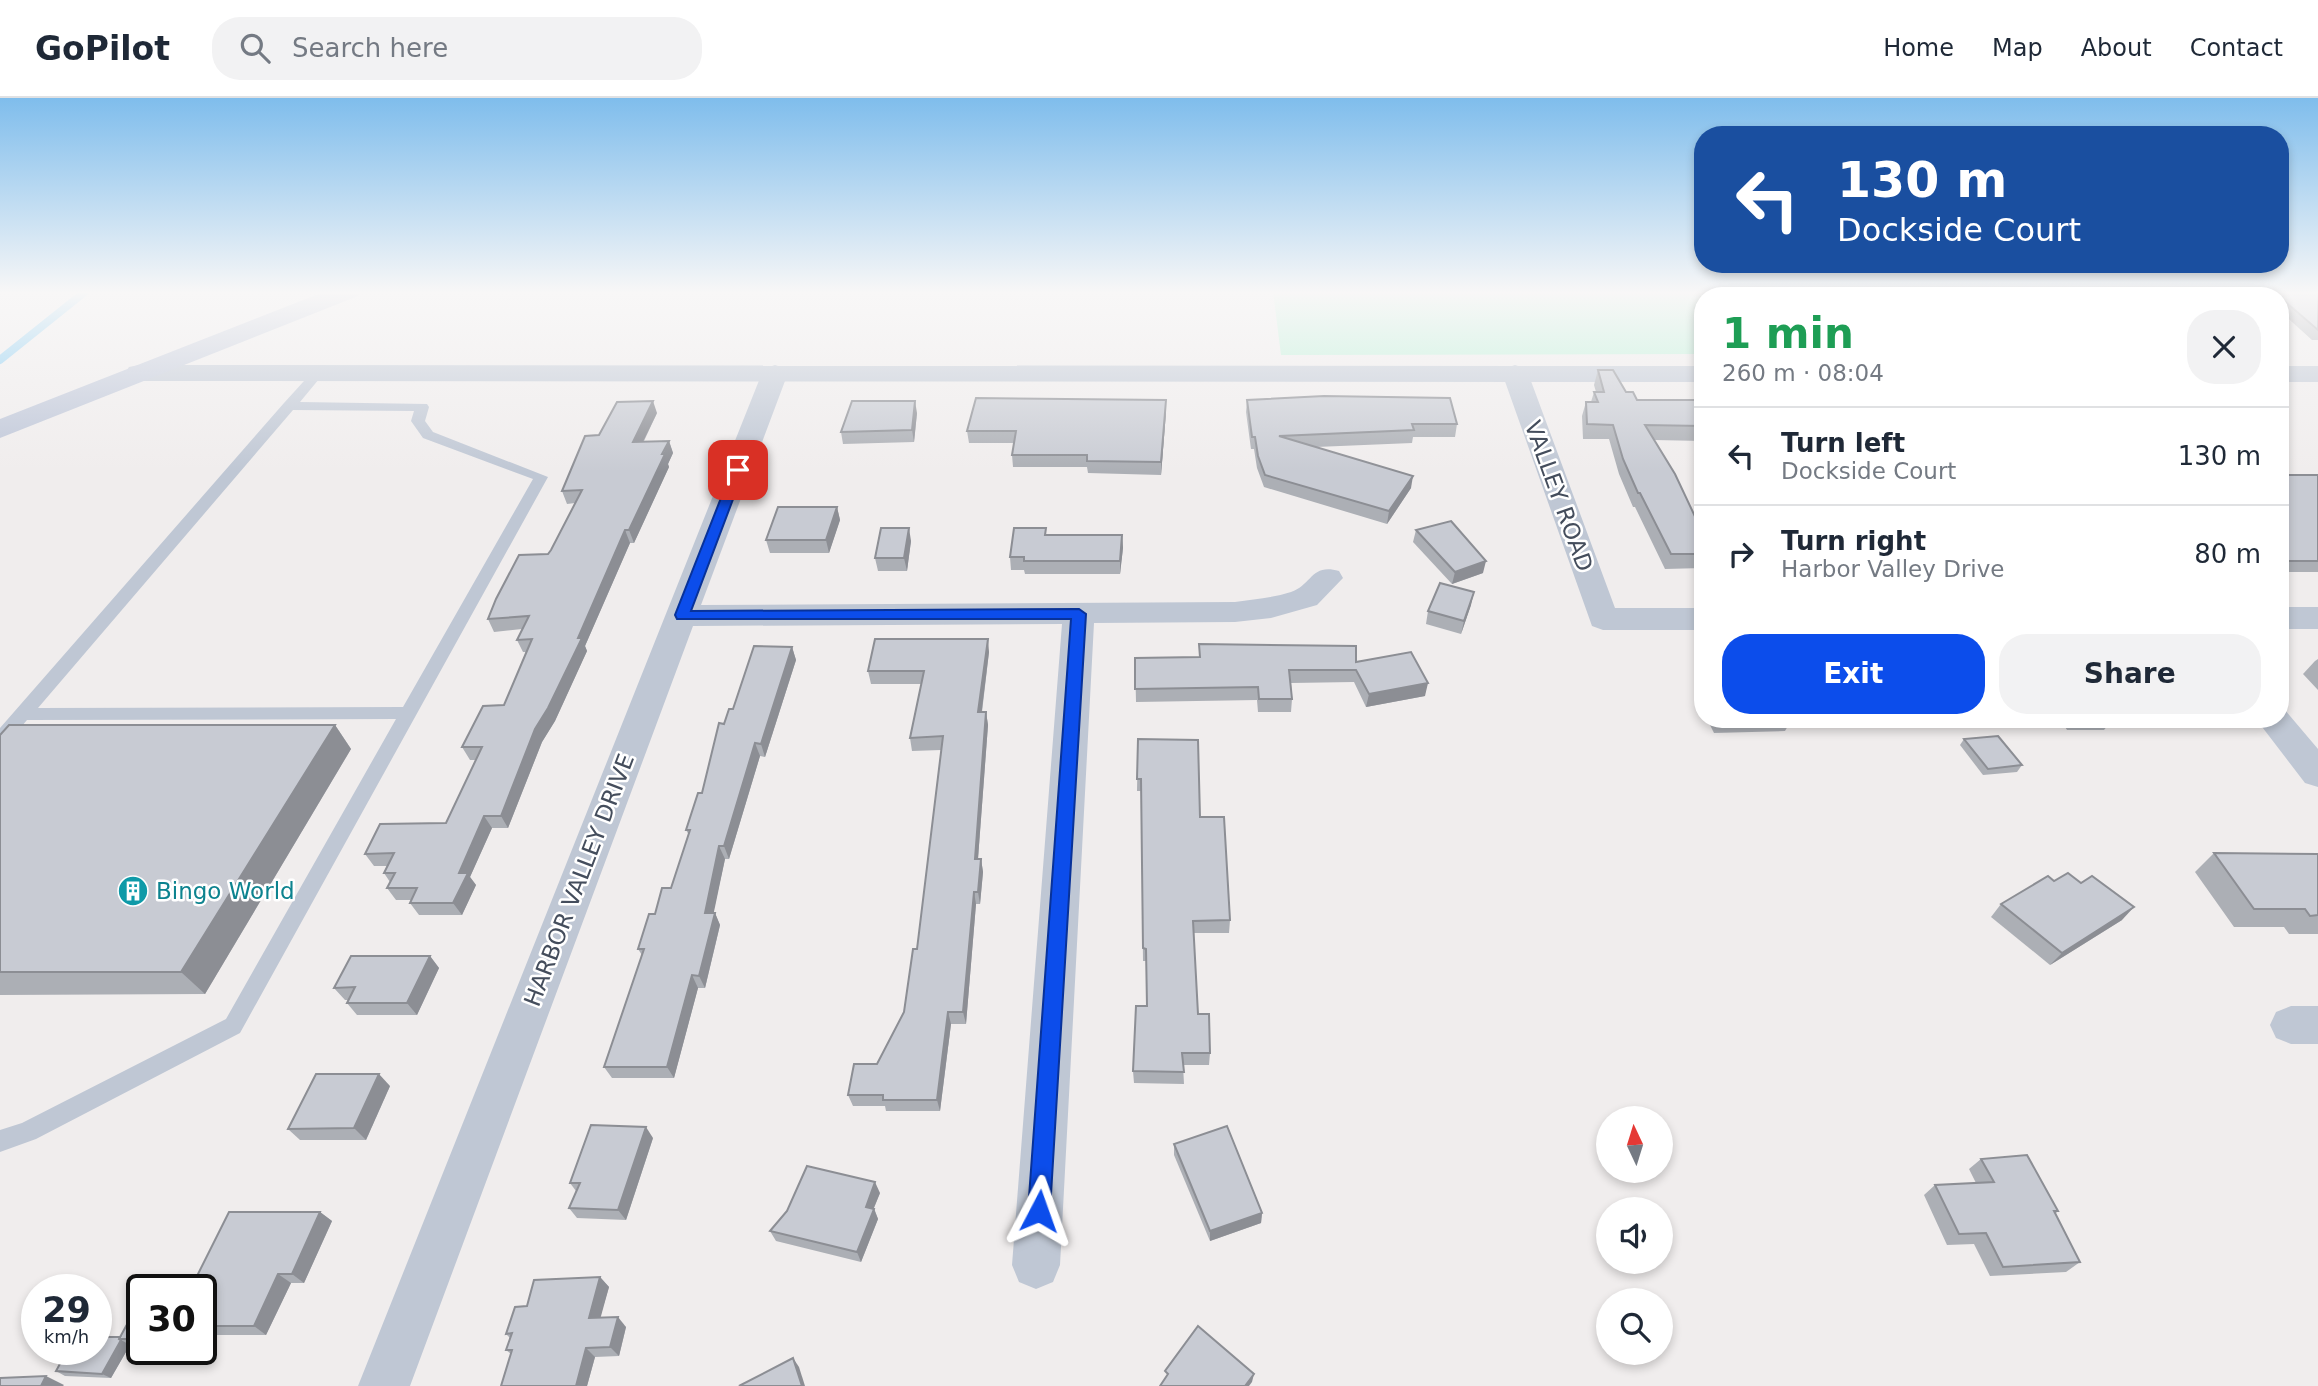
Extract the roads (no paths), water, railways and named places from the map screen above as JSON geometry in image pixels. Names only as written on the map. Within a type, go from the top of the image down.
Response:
[{"type":"main road","points":[[0,429],[195,351]]},
{"type":"street","points":[[139,373],[1694,374]]},
{"type":"street","name":"HARBOR VALLEY DRIVE","points":[[384,1386],[775,373]]},
{"type":"street","name":"VALLEY ROAD","points":[[1516,373],[1603,619],[1694,619]]},
{"type":"street","points":[[2289,374],[2318,374]]},
{"type":"street","points":[[682,615],[1236,612],[1271,608],[1306,598],[1328,578]]},
{"type":"street","points":[[1036,1265],[1079,614]]},
{"type":"street","points":[[2289,618],[2318,618]]},
{"type":"street","points":[[2280,728],[2318,774]]},
{"type":"lane","points":[[0,740],[318,373]]},
{"type":"lane","points":[[0,1141],[28,1131],[233,1026],[541,477],[428,435],[418,421],[422,407],[289,406]]},
{"type":"lane","points":[[23,714],[409,713]]},
{"type":"waterway","points":[[0,360],[11,351]]},
{"type":"place","name":"Bingo World","points":[[133,891]]}]
